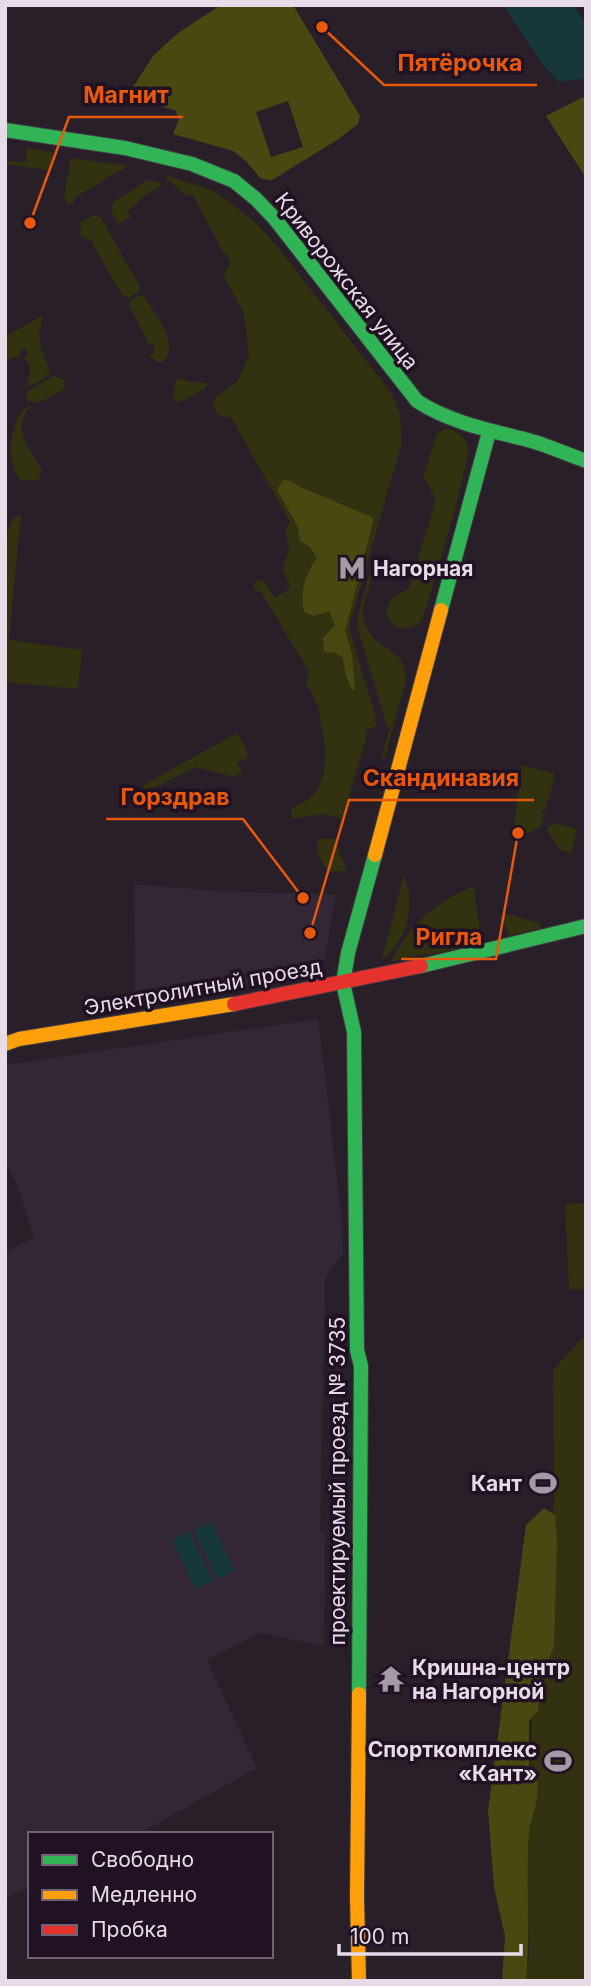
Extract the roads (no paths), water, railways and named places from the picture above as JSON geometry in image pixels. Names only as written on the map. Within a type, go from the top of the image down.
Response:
[{"type":"street","name":"Криворожская улица","points":[[5,130],[125,148],[192,164],[234,181],[275,219],[417,401],[429,409],[489,432],[526,439],[586,461]]},
{"type":"street","name":"Электролитный проезд","points":[[10,1041],[127,1024],[343,983],[348,953],[489,432]]},
{"type":"street","points":[[343,983],[418,965],[463,958],[586,926]]},
{"type":"street","name":"проектируемый проезд № 3735","points":[[343,983],[354,1032],[357,1350],[361,1366],[357,1898],[359,1981]]},
{"type":"place","name":"Пятёрочка","points":[[322,27]]},
{"type":"place","name":"Магнит","points":[[30,223]]},
{"type":"place","name":"Нагорная","points":[[352,568]]},
{"type":"place","name":"Ригла","points":[[518,833]]},
{"type":"place","name":"Горздрав","points":[[303,898]]},
{"type":"place","name":"Скандинавия","points":[[310,933]]},
{"type":"place","name":"Кант","points":[[543,1483]]},
{"type":"place","name":"Кришна-центр на Нагорной","points":[[391,1679]]},
{"type":"place","name":"Спорткомплекс «Кант»","points":[[558,1761]]}]
